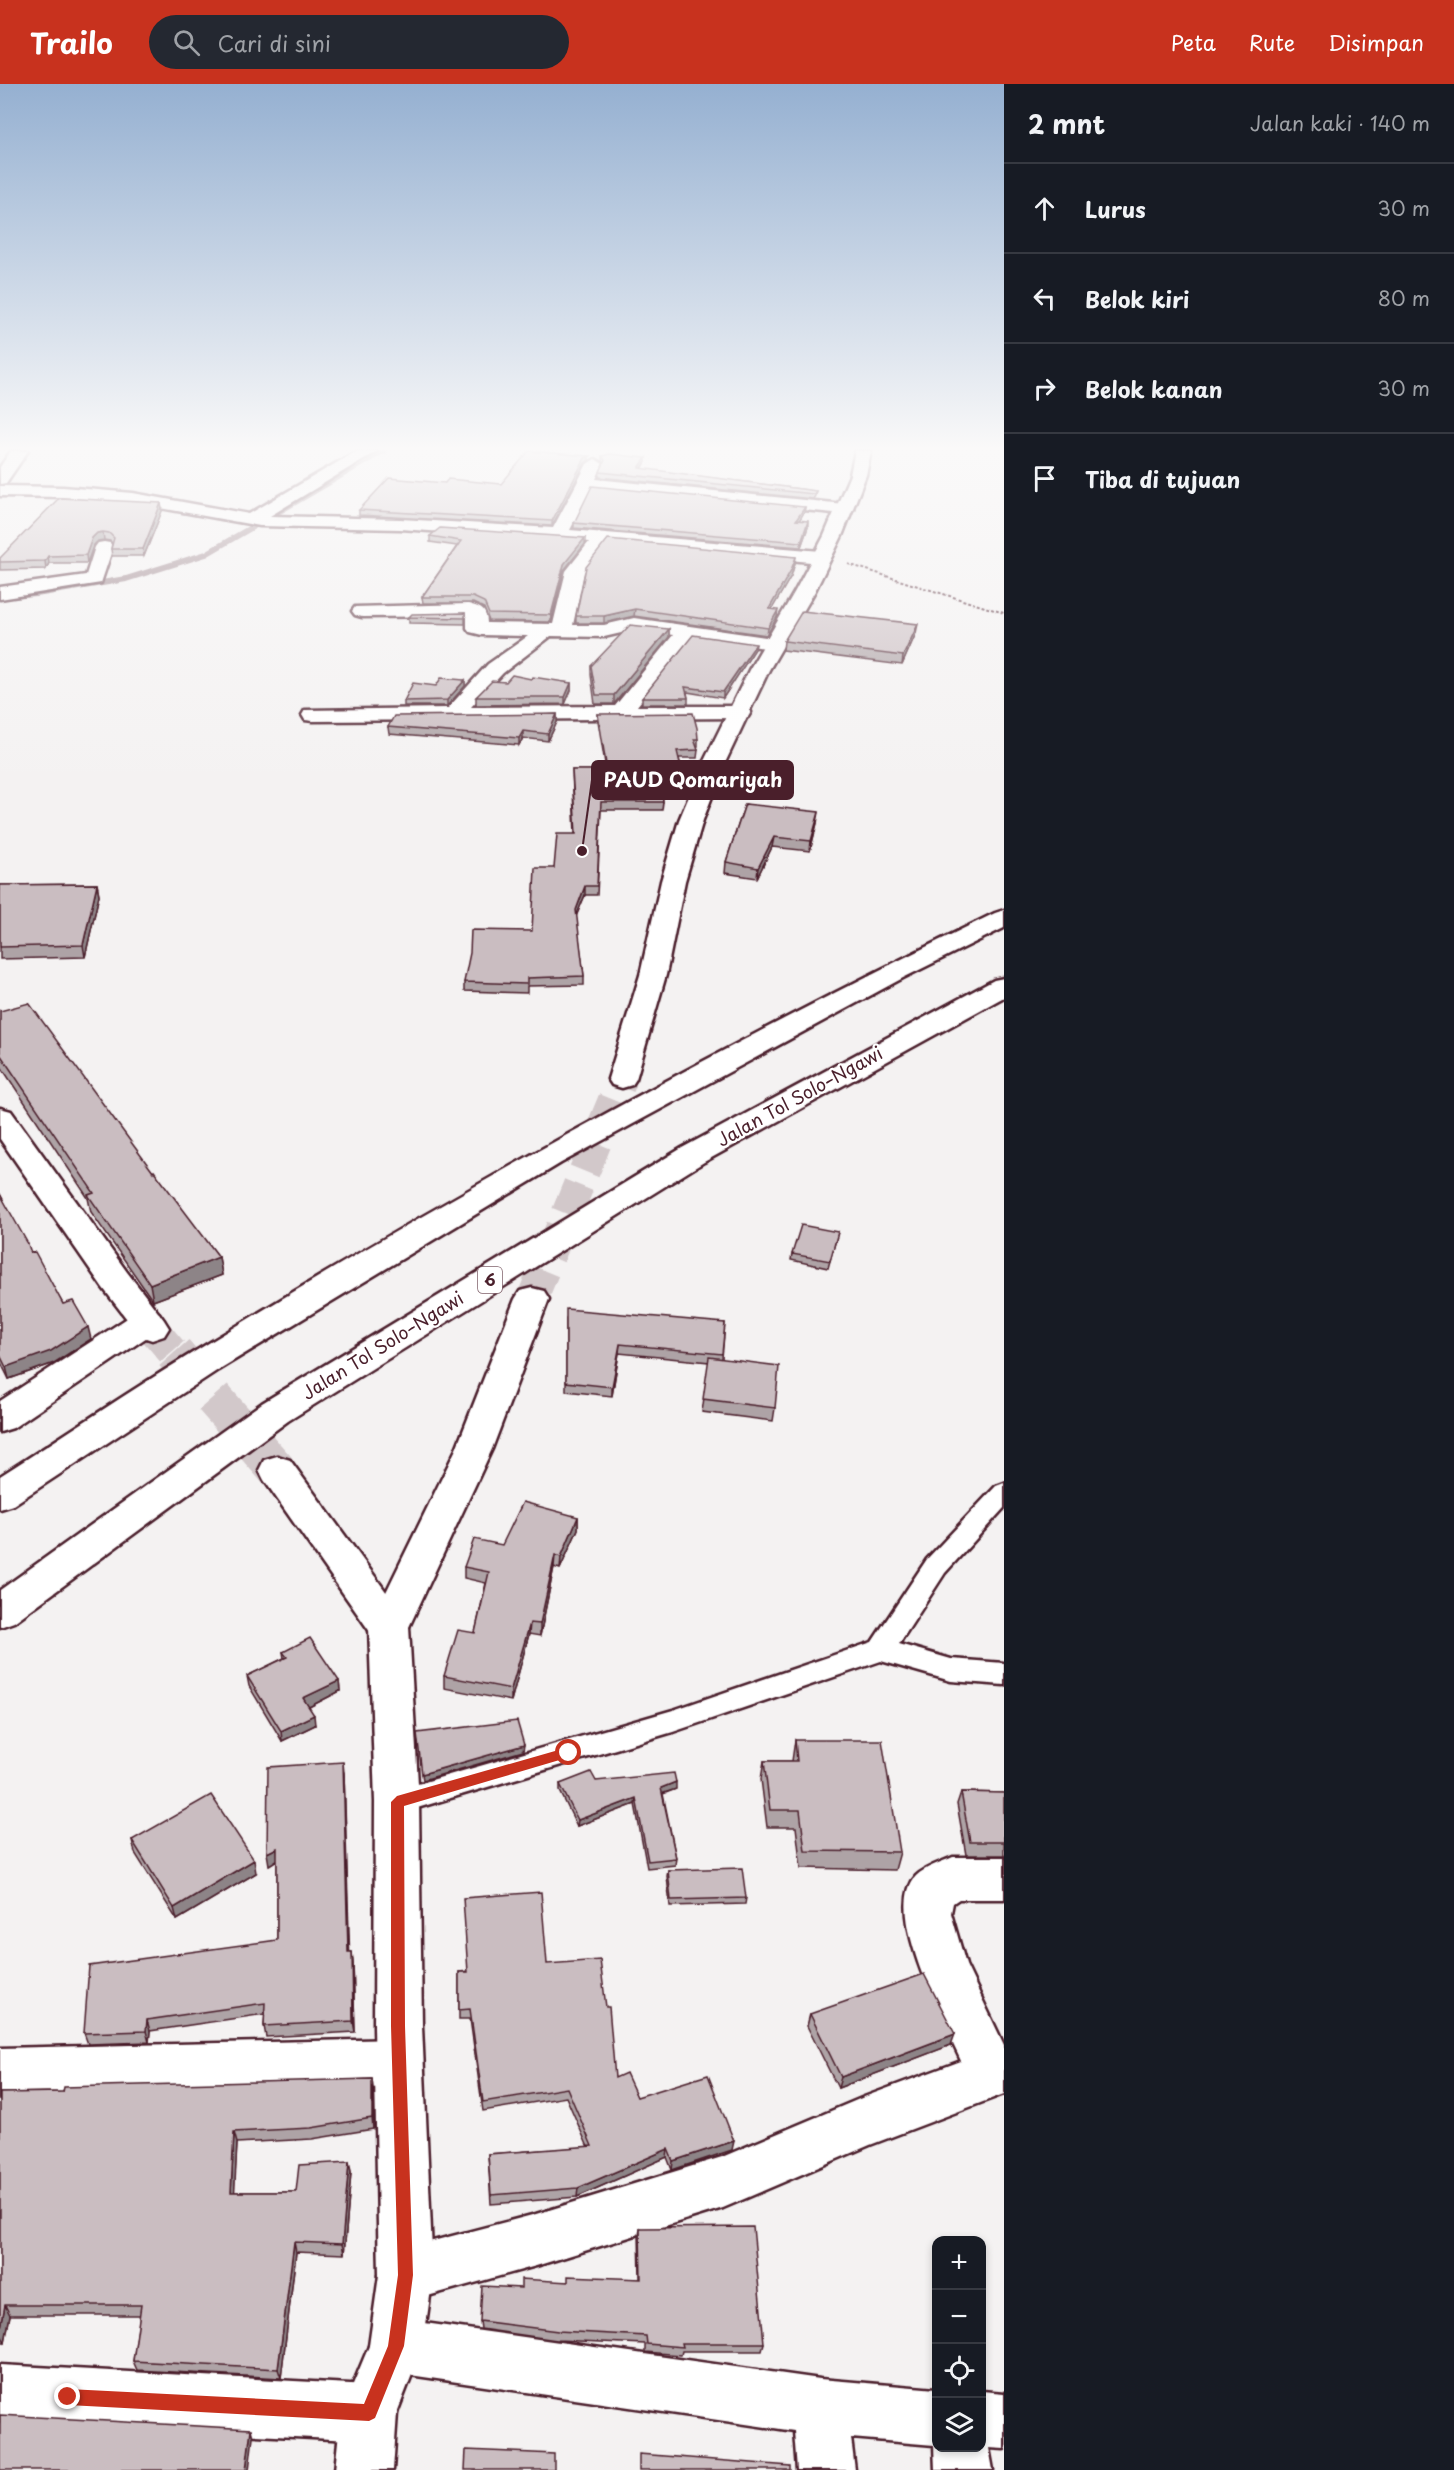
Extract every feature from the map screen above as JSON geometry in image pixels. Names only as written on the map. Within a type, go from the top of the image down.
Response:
[{"type":"main road","points":[[0,594],[94,579],[99,562]]},
{"type":"main road","points":[[456,712],[486,677],[502,663],[522,653],[555,629],[575,572],[582,562]]},
{"type":"main road","points":[[622,1079],[653,975],[673,881],[691,820],[714,763],[773,643],[805,591],[818,562]]},
{"type":"main road","points":[[362,610],[468,610],[477,614],[477,628],[482,629],[604,631],[634,624],[773,643]]},
{"type":"main road","points":[[622,712],[638,689],[687,631]]},
{"type":"main road","points":[[313,715],[456,712],[740,712]]},
{"type":"main road","points":[[0,1496],[206,1361],[550,1155],[894,972],[1004,918]]},
{"type":"main road","name":"Jalan Tol Solo–Ngawi","points":[[0,1611],[275,1412],[693,1155],[1004,986]]},
{"type":"main road","points":[[0,1117],[149,1325],[0,1419]]},
{"type":"main road","points":[[364,2470],[369,2413],[396,2346],[406,2275],[399,2063],[397,1802],[389,1627],[474,1449],[532,1299]]},
{"type":"main road","points":[[277,1470],[389,1627]]},
{"type":"main road","points":[[406,2275],[536,2240],[723,2182],[864,2122],[998,2071],[943,1968],[928,1913],[932,1891],[953,1878],[1004,1878]]},
{"type":"main road","points":[[0,2073],[399,2063]]},
{"type":"main road","points":[[396,2346],[820,2407],[932,2416]]},
{"type":"main road","points":[[0,2393],[369,2413]]},
{"type":"main road","points":[[820,2407],[826,2470]]},
{"type":"main road","points":[[986,2420],[1004,2421]]},
{"type":"main road","points":[[962,2452],[964,2470]]},
{"type":"lane","points":[[881,1650],[936,1566],[1004,1492]]},
{"type":"lane","points":[[397,1802],[673,1721],[881,1650],[951,1670],[1004,1674]]},
{"type":"path","points":[[843,562],[1004,613]]},
{"type":"building","points":[[446,562],[565,562],[551,615],[489,614],[484,602],[473,597],[422,597]]},
{"type":"building","points":[[590,562],[794,562],[769,609],[778,610],[768,628],[635,609],[604,616],[576,616],[586,567]]},
{"type":"building","points":[[802,611],[918,624],[903,656],[784,641]]},
{"type":"building","points":[[465,613],[465,618],[409,617],[412,614]]},
{"type":"building","points":[[630,625],[669,629],[614,695],[596,695],[591,666]]},
{"type":"building","points":[[693,635],[756,644],[723,692],[685,687],[688,698],[642,698]]},
{"type":"building","points":[[512,675],[571,683],[565,697],[476,697],[492,681],[506,682]]},
{"type":"building","points":[[441,678],[465,680],[447,700],[404,701],[413,683],[436,686]]},
{"type":"building","points":[[693,713],[698,739],[694,739],[698,750],[677,751],[685,784],[661,784],[663,802],[601,802],[597,886],[585,886],[576,910],[584,976],[527,978],[527,984],[464,982],[470,953],[471,930],[532,931],[535,868],[554,868],[557,834],[576,834],[572,770],[607,770],[598,714]]},
{"type":"building","points":[[557,714],[548,734],[523,731],[519,738],[388,727],[394,716]]},
{"type":"building","points":[[745,804],[819,812],[811,841],[774,837],[758,868],[726,862]]},
{"type":"building","points":[[97,884],[83,945],[0,947],[0,885]]},
{"type":"building","points":[[29,1003],[153,1172],[219,1257],[150,1284],[88,1195],[94,1193],[0,1054],[0,1011]]},
{"type":"building","points":[[0,1194],[31,1253],[35,1252],[63,1304],[73,1301],[88,1327],[51,1351],[6,1367],[0,1355]]},
{"type":"building","points":[[801,1225],[838,1232],[830,1261],[792,1254]]},
{"type":"building","points":[[566,1309],[725,1323],[722,1354],[620,1344],[612,1387],[566,1382]]},
{"type":"building","points":[[709,1357],[779,1366],[775,1408],[703,1399]]},
{"type":"building","points":[[523,1502],[578,1517],[561,1557],[555,1555],[540,1624],[530,1623],[511,1689],[444,1676],[458,1630],[475,1633],[489,1572],[464,1567],[474,1539],[502,1545]]},
{"type":"building","points":[[310,1638],[339,1681],[303,1698],[314,1715],[281,1731],[247,1676],[287,1657],[283,1652]]},
{"type":"building","points":[[517,1721],[524,1745],[422,1774],[417,1733]]},
{"type":"building","points":[[795,1740],[882,1740],[900,1852],[805,1851],[800,1810],[770,1810],[764,1761],[797,1761]]},
{"type":"building","points":[[343,1762],[348,1952],[352,1952],[353,2021],[264,2026],[265,2003],[147,2020],[146,2031],[84,2033],[89,1966],[277,1940],[277,1848],[267,1853],[268,1767]]},
{"type":"building","points":[[591,1772],[596,1781],[674,1773],[676,1782],[661,1788],[676,1858],[648,1861],[636,1798],[578,1820],[560,1784]]},
{"type":"building","points":[[961,1792],[1004,1793],[1004,1842],[970,1842]]},
{"type":"building","points":[[211,1795],[254,1860],[174,1908],[132,1840]]},
{"type":"building","points":[[742,1868],[746,1898],[671,1900],[668,1870]]},
{"type":"building","points":[[541,1892],[547,1964],[600,1960],[606,2007],[609,2007],[615,2078],[626,2073],[637,2097],[708,2075],[734,2141],[673,2161],[668,2149],[578,2188],[491,2195],[488,2154],[592,2146],[567,2088],[483,2102],[470,2009],[459,2010],[459,1972],[468,1972],[463,1898]]},
{"type":"building","points":[[924,1974],[955,2034],[841,2077],[810,2014]]},
{"type":"building","points":[[372,2079],[372,2118],[311,2128],[234,2132],[231,2192],[296,2192],[299,2165],[349,2162],[342,2244],[294,2242],[278,2369],[133,2361],[141,2305],[5,2305],[0,2332],[0,2093],[63,2092],[64,2087]]},
{"type":"building","points":[[753,2227],[764,2343],[682,2343],[683,2347],[647,2344],[646,2336],[558,2331],[480,2321],[482,2286],[521,2288],[521,2279],[568,2282],[568,2276],[641,2279],[640,2228]]},
{"type":"building","points":[[0,2415],[251,2429],[246,2470],[0,2470]]},
{"type":"building","points":[[466,2450],[554,2454],[554,2470],[465,2470]]},
{"type":"building","points":[[639,2454],[790,2466],[790,2470],[639,2470]]},
{"type":"waterway","points":[[0,597],[36,594],[126,579],[179,562]]},
{"type":"tunnel","points":[[532,1299],[622,1079]]},
{"type":"tunnel","points":[[152,1328],[175,1355]]},
{"type":"tunnel","points":[[174,1353],[277,1470]]},
{"type":"place","name":"PAUD Qomariyah","points":[[582,851]]},
{"type":"route","points":[[68,2397],[369,2413],[396,2346],[406,2275],[398,2026],[397,1802],[569,1753]]}]
